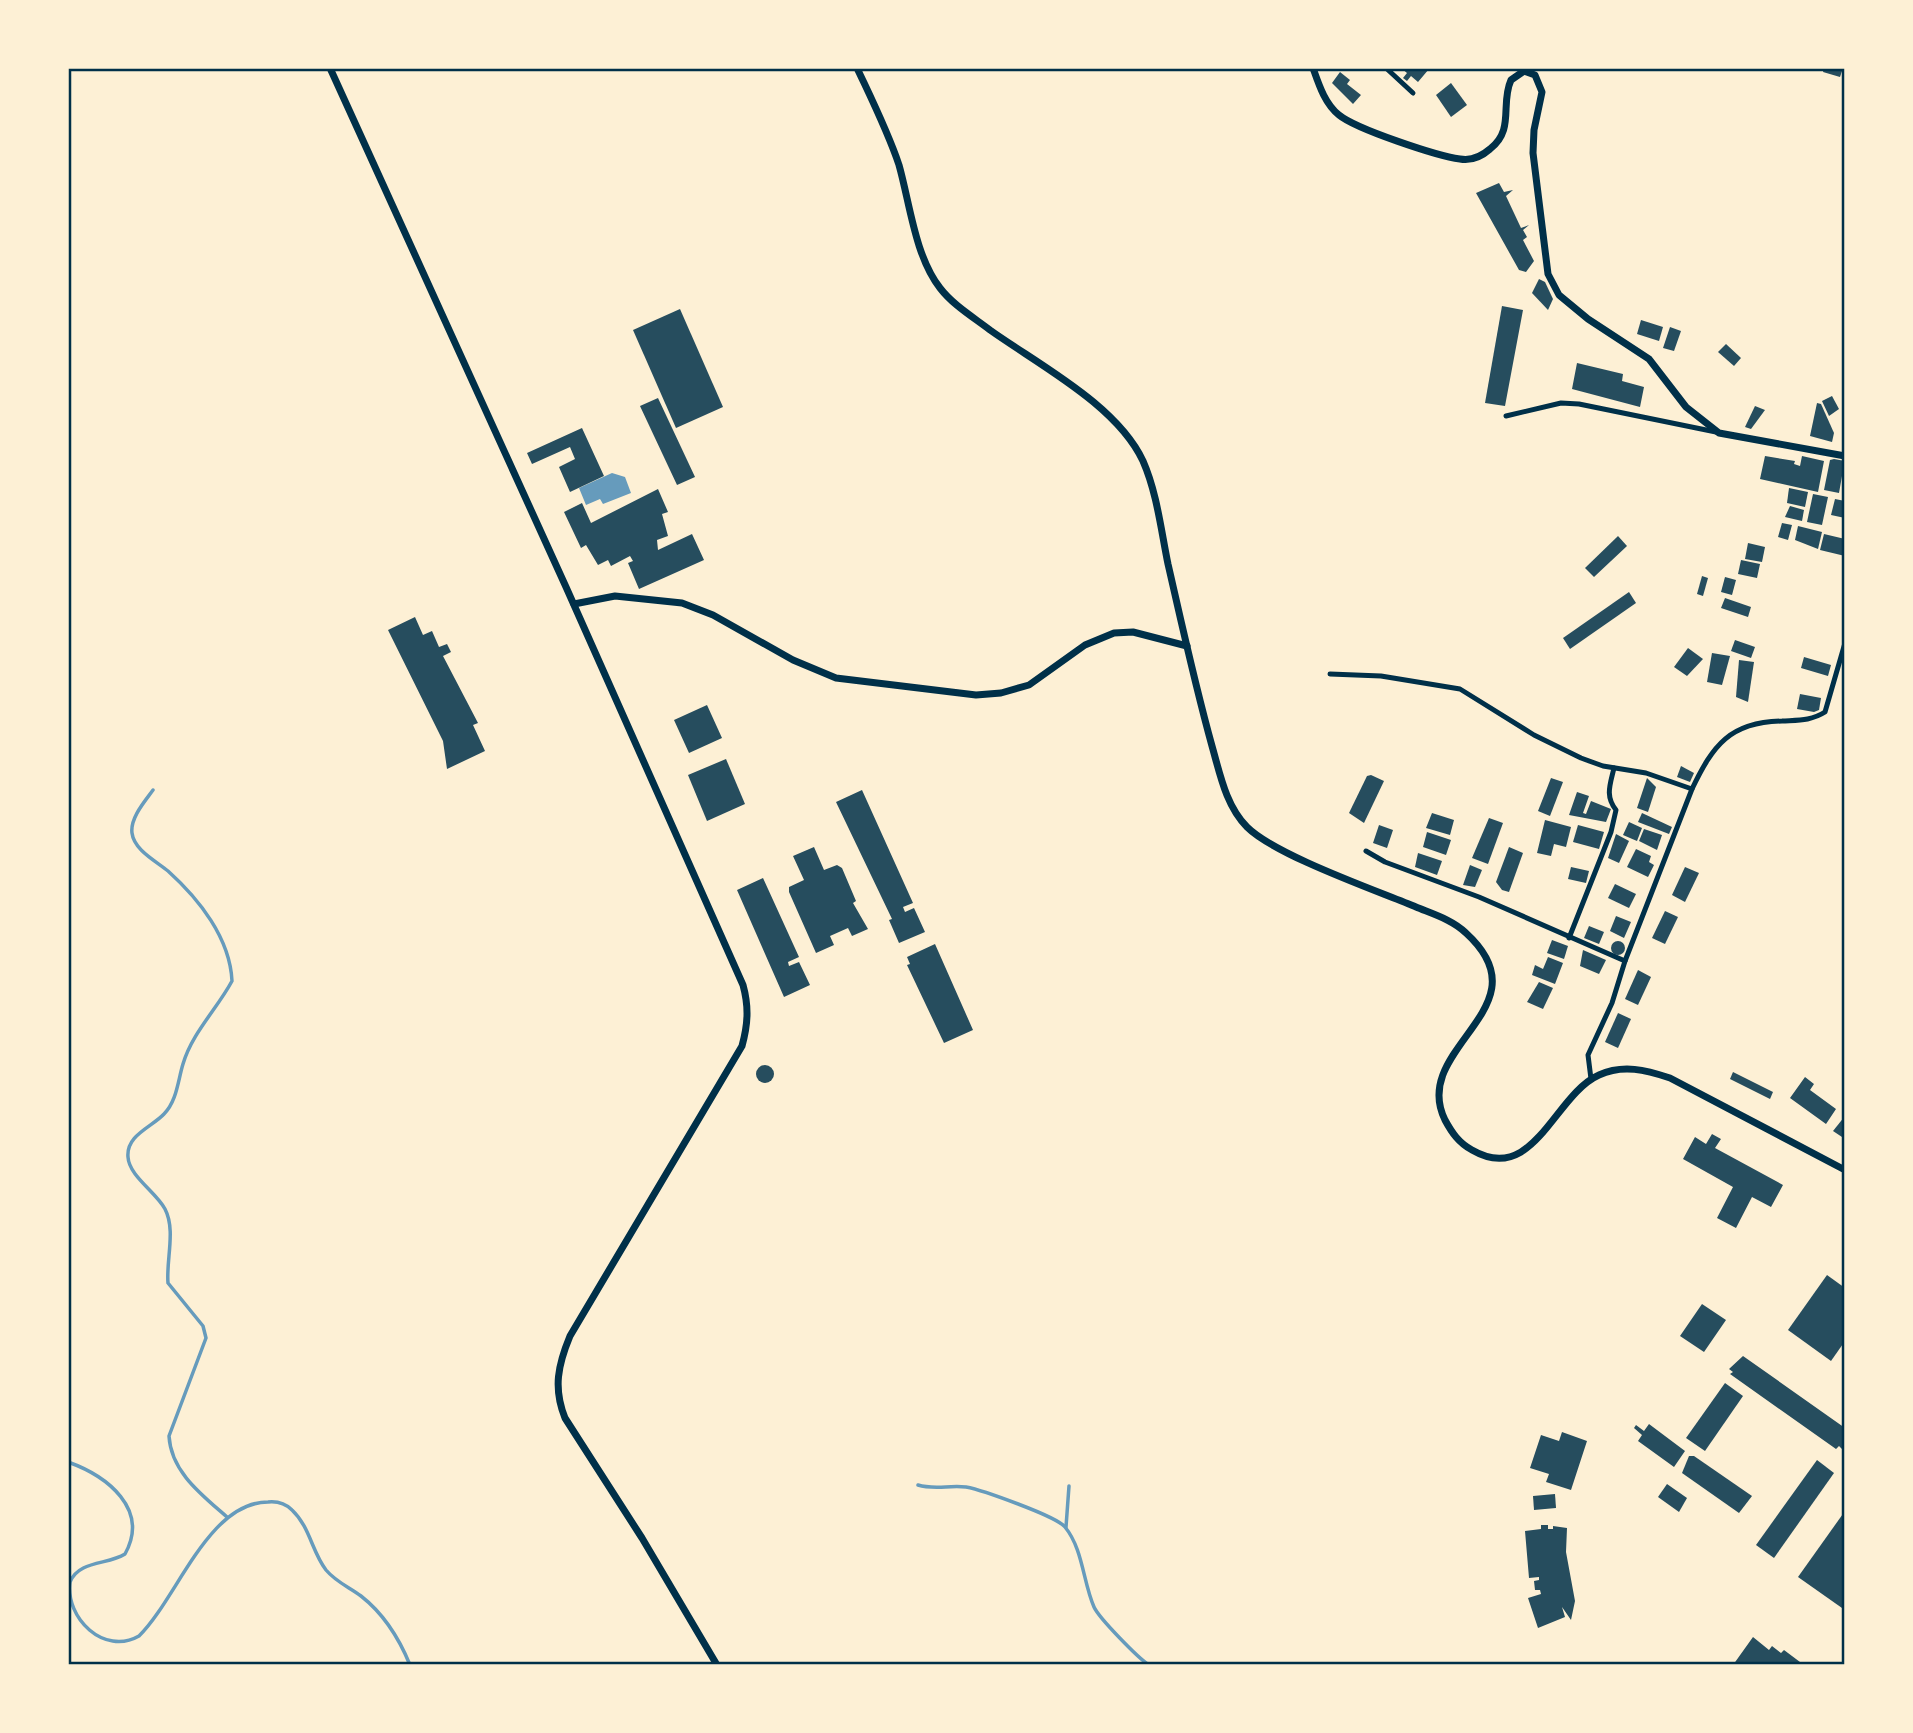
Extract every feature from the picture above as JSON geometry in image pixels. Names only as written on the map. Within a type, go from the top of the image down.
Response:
[{"type":"street","points":[[330,68],[574,604],[743,985],[748,1003],[748,1025],[742,1046],[570,1336],[560,1361],[559,1402],[577,1439],[642,1538],[716,1665]]},
{"type":"street","points":[[857,68],[891,142],[927,264],[935,280],[968,314],[1112,419],[1139,454],[1152,489],[1187,646],[1224,788],[1246,826],[1268,842],[1457,925],[1471,937],[1485,956],[1491,978],[1486,1011],[1448,1061],[1438,1088],[1441,1112],[1456,1138],[1486,1156],[1502,1158],[1520,1153],[1541,1136],[1577,1091],[1591,1079],[1609,1071],[1630,1068],[1670,1078],[1845,1170]]},
{"type":"street","points":[[1313,68],[1326,100],[1339,115],[1359,126],[1460,159],[1480,155],[1499,140],[1505,131],[1511,80],[1524,71],[1535,75],[1542,92],[1534,130],[1533,153],[1548,274],[1559,295],[1571,307],[1649,359],[1686,407],[1719,433]]},
{"type":"street","points":[[1386,68],[1413,93]]},
{"type":"street","points":[[1506,416],[1561,402],[1579,404],[1845,456]]},
{"type":"street","points":[[574,604],[615,596],[682,603],[712,615],[793,660],[836,678],[976,695],[1001,693],[1029,685],[1085,645],[1114,633],[1133,632],[1187,646]]},
{"type":"street","points":[[1591,1079],[1588,1055],[1612,1003],[1625,961],[1692,789],[1715,750],[1730,734],[1749,724],[1813,719],[1825,712],[1845,643]]},
{"type":"street","points":[[1330,674],[1381,676],[1397,681],[1460,689],[1536,736],[1581,758],[1614,768],[1646,773],[1692,789]]},
{"type":"street","points":[[1569,938],[1611,832],[1616,810],[1609,801],[1614,768]]},
{"type":"street","points":[[1366,851],[1385,862],[1479,897],[1625,961]]},
{"type":"water","points":[[612,473],[625,477],[631,493],[603,504],[600,499],[586,505],[579,488]]},
{"type":"building","points":[[1401,68],[1429,69],[1418,82],[1411,76],[1407,81],[1403,78],[1407,73]]},
{"type":"building","points":[[1824,68],[1843,68],[1840,77],[1823,72]]},
{"type":"building","points":[[1340,72],[1350,80],[1347,84],[1361,95],[1353,104],[1332,83]]},
{"type":"building","points":[[1451,83],[1467,105],[1451,117],[1436,95]]},
{"type":"building","points":[[1499,183],[1504,192],[1513,190],[1506,196],[1521,228],[1529,225],[1523,230],[1527,237],[1523,240],[1534,261],[1526,272],[1519,270],[1476,193]]},
{"type":"building","points":[[1539,279],[1545,282],[1553,299],[1548,310],[1532,293]]},
{"type":"building","points":[[1502,306],[1523,310],[1505,406],[1485,403]]},
{"type":"building","points":[[680,309],[723,407],[676,428],[633,330]]},
{"type":"building","points":[[1641,320],[1663,327],[1659,341],[1637,334]]},
{"type":"building","points":[[1670,327],[1681,331],[1674,351],[1663,348]]},
{"type":"building","points":[[1726,344],[1741,358],[1734,366],[1718,352]]},
{"type":"building","points":[[1577,363],[1623,374],[1622,381],[1644,387],[1640,407],[1572,389]]},
{"type":"building","points":[[1832,396],[1839,409],[1829,416],[1822,401]]},
{"type":"building","points":[[658,398],[695,477],[677,485],[640,406]]},
{"type":"building","points":[[1817,403],[1821,404],[1834,433],[1832,442],[1810,436]]},
{"type":"building","points":[[1755,406],[1765,410],[1751,429],[1745,427]]},
{"type":"building","points":[[582,428],[604,476],[570,492],[559,467],[575,459],[570,447],[532,464],[527,453]]},
{"type":"building","points":[[1765,456],[1795,461],[1794,464],[1800,466],[1802,456],[1824,461],[1818,492],[1760,479]]},
{"type":"building","points":[[1830,460],[1845,461],[1845,476],[1842,476],[1839,493],[1824,490]]},
{"type":"building","points":[[1789,488],[1808,492],[1805,507],[1787,503]]},
{"type":"building","points":[[658,489],[668,512],[662,514],[668,536],[657,540],[658,550],[692,534],[704,560],[639,589],[628,563],[633,561],[630,556],[611,566],[608,560],[598,565],[586,545],[581,548],[564,512],[582,503],[591,523]]},
{"type":"building","points":[[1813,494],[1828,497],[1822,525],[1807,522]]},
{"type":"building","points":[[1835,499],[1845,501],[1845,518],[1831,515]]},
{"type":"building","points":[[1790,506],[1804,510],[1802,521],[1785,517]]},
{"type":"building","points":[[1782,523],[1792,525],[1788,540],[1778,537]]},
{"type":"building","points":[[1798,526],[1822,532],[1818,549],[1795,540]]},
{"type":"building","points":[[1824,534],[1845,539],[1845,556],[1820,550]]},
{"type":"building","points":[[1618,536],[1627,546],[1594,577],[1585,568]]},
{"type":"building","points":[[1748,543],[1765,547],[1762,562],[1745,559]]},
{"type":"building","points":[[1741,560],[1760,564],[1757,578],[1738,574]]},
{"type":"building","points":[[1702,576],[1708,578],[1703,596],[1697,594]]},
{"type":"building","points":[[1725,577],[1736,580],[1732,595],[1721,592]]},
{"type":"building","points":[[1629,592],[1636,603],[1570,649],[1563,638]]},
{"type":"building","points":[[1725,598],[1751,607],[1748,617],[1721,608]]},
{"type":"building","points":[[415,617],[423,635],[432,631],[439,647],[447,644],[451,652],[443,656],[478,723],[473,725],[485,751],[447,769],[443,741],[388,630]]},
{"type":"building","points":[[1735,640],[1755,647],[1751,658],[1731,651]]},
{"type":"building","points":[[1688,648],[1703,659],[1687,676],[1674,667]]},
{"type":"building","points":[[1712,653],[1730,656],[1722,685],[1707,682]]},
{"type":"building","points":[[1804,657],[1831,665],[1828,676],[1801,668]]},
{"type":"building","points":[[1739,660],[1754,662],[1748,702],[1736,697]]},
{"type":"building","points":[[1800,694],[1821,698],[1819,710],[1814,712],[1797,709]]},
{"type":"building","points":[[707,705],[722,738],[689,753],[674,720]]},
{"type":"building","points":[[726,759],[745,804],[707,821],[688,775]]},
{"type":"building","points":[[1681,766],[1694,773],[1690,782],[1677,777]]},
{"type":"building","points":[[1367,776],[1384,781],[1364,823],[1349,813]]},
{"type":"building","points":[[1551,778],[1563,782],[1550,816],[1538,811]]},
{"type":"building","points":[[1647,778],[1656,787],[1648,812],[1637,808]]},
{"type":"building","points":[[862,790],[913,903],[903,907],[905,912],[914,908],[925,932],[899,943],[889,920],[892,919],[836,802]]},
{"type":"building","points":[[1577,792],[1589,796],[1583,813],[1586,814],[1591,801],[1611,809],[1606,822],[1569,815]]},
{"type":"building","points":[[1432,813],[1454,820],[1450,835],[1426,828]]},
{"type":"building","points":[[1642,813],[1672,827],[1669,834],[1638,822]]},
{"type":"building","points":[[1489,818],[1503,823],[1488,864],[1472,858]]},
{"type":"building","points":[[1545,820],[1571,827],[1566,847],[1554,844],[1551,856],[1537,853]]},
{"type":"building","points":[[1629,822],[1642,828],[1637,841],[1623,835]]},
{"type":"building","points":[[1379,825],[1393,830],[1387,848],[1373,843]]},
{"type":"building","points":[[1578,825],[1604,832],[1599,849],[1573,842]]},
{"type":"building","points":[[1644,829],[1662,835],[1657,850],[1639,841]]},
{"type":"building","points":[[1427,832],[1451,840],[1446,855],[1423,847]]},
{"type":"building","points":[[1616,834],[1629,841],[1619,863],[1608,858]]},
{"type":"building","points":[[814,847],[824,870],[837,865],[842,868],[856,901],[853,903],[868,929],[852,936],[848,928],[830,936],[834,945],[816,953],[789,892],[789,887],[804,880],[793,856]]},
{"type":"building","points":[[1509,847],[1523,853],[1509,892],[1502,890],[1496,882]]},
{"type":"building","points":[[1636,849],[1651,856],[1649,862],[1654,865],[1648,877],[1627,867]]},
{"type":"building","points":[[1418,853],[1442,861],[1437,875],[1415,867]]},
{"type":"building","points":[[1470,865],[1482,870],[1475,887],[1463,885]]},
{"type":"building","points":[[1571,867],[1589,871],[1586,883],[1568,879]]},
{"type":"building","points":[[1685,867],[1699,873],[1685,902],[1672,895]]},
{"type":"building","points":[[763,878],[799,957],[788,962],[789,966],[799,962],[810,985],[784,997],[737,890]]},
{"type":"building","points":[[1615,884],[1636,894],[1629,908],[1608,898]]},
{"type":"building","points":[[1665,911],[1678,917],[1665,944],[1652,938]]},
{"type":"building","points":[[1616,916],[1631,922],[1624,938],[1610,931]]},
{"type":"building","points":[[1589,926],[1604,932],[1599,944],[1584,938]]},
{"type":"building","points":[[1552,940],[1568,946],[1564,959],[1547,953]]},
{"type":"building","points":[[1615,941],[1621,941],[1625,948],[1621,955],[1615,955],[1611,951],[1611,945]]},
{"type":"building","points":[[935,944],[973,1030],[944,1043],[907,965],[910,964],[907,957]]},
{"type":"building","points":[[1583,950],[1606,960],[1599,974],[1580,966]]},
{"type":"building","points":[[1548,957],[1563,963],[1555,984],[1532,975],[1535,965],[1543,969]]},
{"type":"building","points":[[1638,970],[1651,977],[1638,1005],[1625,999]]},
{"type":"building","points":[[1539,982],[1553,988],[1543,1009],[1527,1002]]},
{"type":"building","points":[[1618,1013],[1631,1019],[1618,1048],[1605,1042]]},
{"type":"building","points":[[765,1065],[772,1067],[772,1081],[765,1083],[758,1081],[756,1074],[758,1067]]},
{"type":"building","points":[[1733,1072],[1773,1092],[1770,1099],[1730,1079]]},
{"type":"building","points":[[1805,1077],[1814,1084],[1810,1090],[1836,1109],[1826,1124],[1790,1098]]},
{"type":"building","points":[[1845,1116],[1845,1139],[1833,1131]]},
{"type":"building","points":[[1712,1134],[1721,1139],[1715,1148],[1783,1185],[1771,1207],[1752,1197],[1736,1228],[1717,1218],[1733,1187],[1683,1159],[1695,1137],[1706,1144]]},
{"type":"building","points":[[1827,1275],[1845,1288],[1845,1341],[1831,1361],[1788,1330]]},
{"type":"building","points":[[1702,1304],[1726,1320],[1704,1352],[1680,1336]]},
{"type":"building","points":[[1743,1356],[1845,1428],[1842,1449],[1839,1446],[1836,1449],[1730,1374],[1733,1372],[1729,1369]]},
{"type":"building","points":[[1725,1383],[1743,1396],[1705,1451],[1686,1438]]},
{"type":"building","points":[[1649,1424],[1685,1451],[1674,1467],[1638,1441],[1642,1435],[1634,1428],[1636,1425],[1644,1431]]},
{"type":"building","points":[[1562,1432],[1587,1441],[1571,1490],[1546,1482],[1549,1474],[1530,1468],[1541,1435],[1559,1441]]},
{"type":"building","points":[[1689,1456],[1694,1456],[1752,1496],[1739,1513],[1682,1473]]},
{"type":"building","points":[[1817,1460],[1834,1473],[1774,1558],[1756,1545]]},
{"type":"building","points":[[1667,1484],[1687,1498],[1679,1512],[1658,1497]]},
{"type":"building","points":[[1555,1494],[1556,1508],[1534,1510],[1533,1496]]},
{"type":"building","points":[[1845,1511],[1845,1604],[1842,1608],[1798,1577]]},
{"type":"building","points":[[1541,1525],[1548,1525],[1548,1529],[1553,1529],[1553,1526],[1567,1528],[1566,1552],[1575,1601],[1571,1620],[1562,1607],[1565,1617],[1538,1628],[1528,1598],[1541,1594],[1540,1590],[1535,1590],[1534,1581],[1539,1580],[1539,1577],[1529,1578],[1525,1531],[1541,1529]]},
{"type":"building","points":[[1753,1637],[1769,1650],[1772,1646],[1781,1653],[1784,1650],[1804,1665],[1733,1665]]},
{"type":"waterway","points":[[153,790],[133,822],[134,839],[141,850],[180,882],[211,920],[226,950],[232,981],[192,1042],[168,1109],[135,1137],[128,1149],[128,1157],[133,1171],[165,1209],[170,1226],[168,1283],[203,1326],[206,1338],[169,1436],[171,1449],[175,1461],[189,1482],[227,1517]]},
{"type":"waterway","points":[[68,1462],[110,1485],[128,1509],[132,1523],[131,1538],[125,1554],[87,1566],[74,1575],[70,1582],[70,1595],[80,1620],[100,1637],[126,1641],[139,1636],[153,1620],[195,1555],[228,1518],[247,1506],[275,1502],[287,1506],[298,1517],[326,1570],[361,1596],[384,1619],[410,1665]]},
{"type":"waterway","points":[[918,1485],[974,1489],[1034,1510],[1059,1522],[1076,1545],[1094,1607],[1119,1638],[1149,1665]]},
{"type":"waterway","points":[[1066,1527],[1069,1486]]}]
